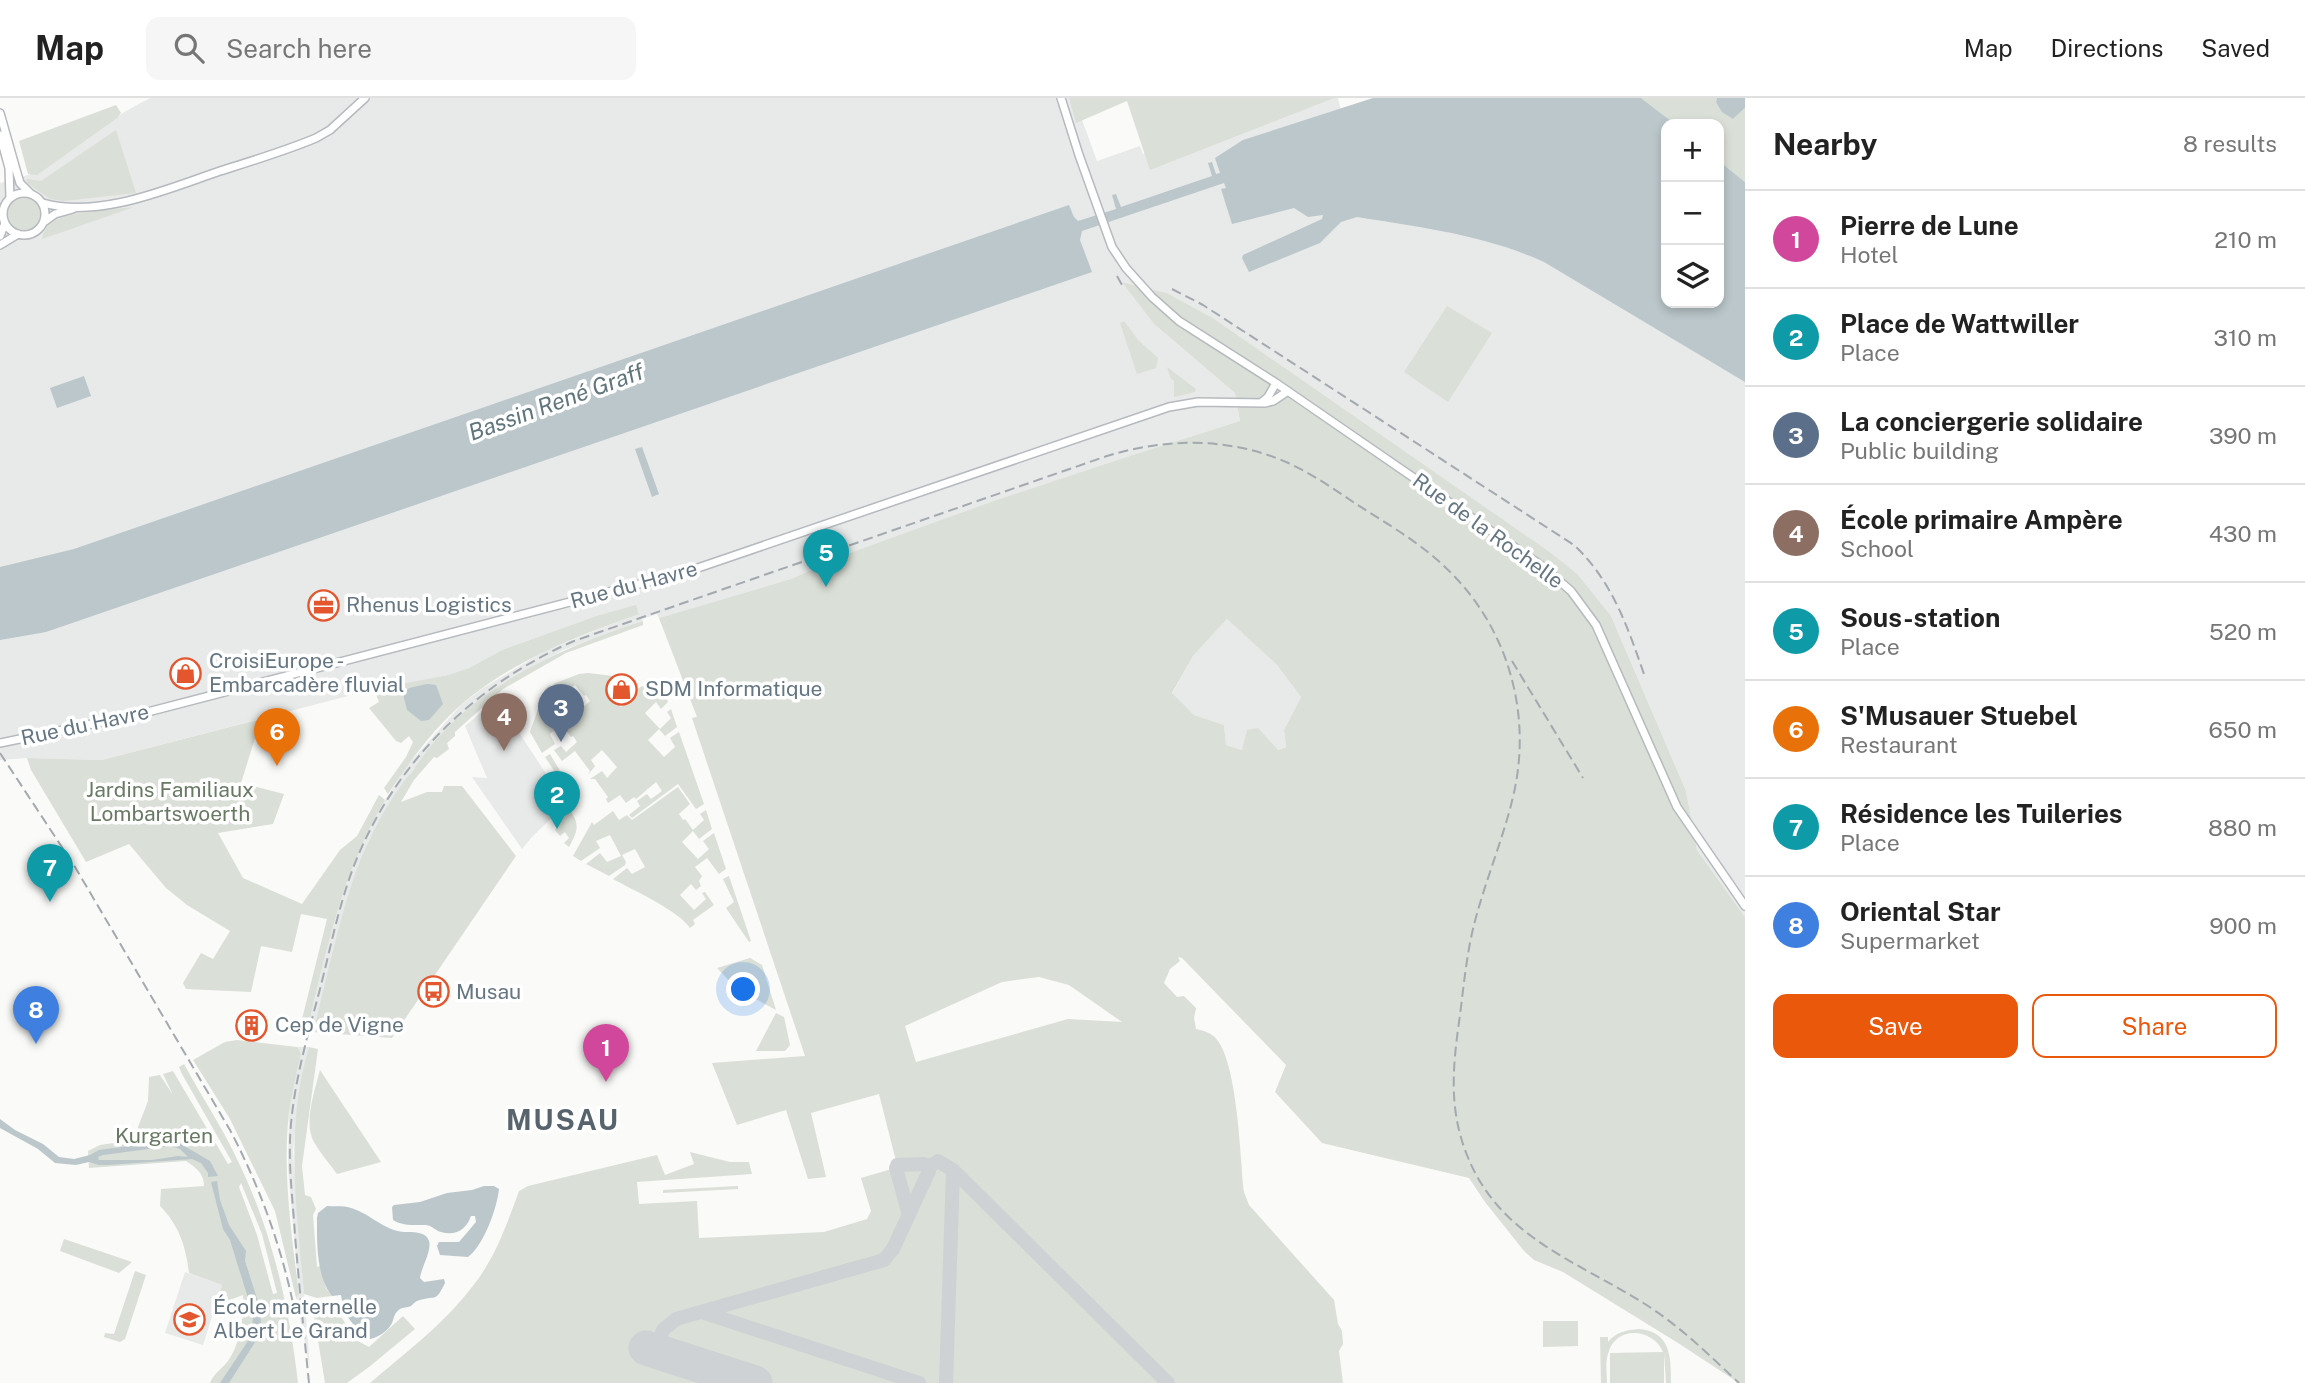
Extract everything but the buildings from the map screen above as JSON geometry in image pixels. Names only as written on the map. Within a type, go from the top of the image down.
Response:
[{"type":"main road","points":[[0,245],[18,234],[33,233],[55,214],[76,207],[133,200],[302,144],[330,130],[365,98]]},
{"type":"main road","name":"Rue de la Rochelle","points":[[1061,98],[1104,227],[1116,253],[1144,289],[1179,321],[1289,391],[1542,566],[1571,592],[1590,615],[1607,646],[1677,807],[1744,904]]},
{"type":"main road","points":[[0,113],[18,177],[31,194],[43,203],[76,207]]},
{"type":"main road","points":[[0,135],[9,168],[10,198]]},
{"type":"main road","points":[[18,234],[10,230],[5,223],[3,209],[10,198],[20,193],[31,194]]},
{"type":"main road","points":[[43,203],[46,213],[44,222]]},
{"type":"main road","points":[[0,236],[5,223]]},
{"type":"main road","points":[[1258,403],[1268,397],[1276,383]]},
{"type":"main road","name":"Rue du Havre","points":[[0,743],[140,714],[689,570],[1169,407],[1198,402],[1273,401],[1289,391]]},
{"type":"shaded area","points":[[150,98],[1074,98],[1097,161],[1140,146],[1143,154],[1307,98],[1338,98],[1341,110],[1661,300],[1661,308],[1680,308],[1745,331],[1745,917],[1697,850],[1686,791],[1611,616],[1547,550],[1213,318],[1167,293],[1123,282],[1154,324],[1235,393],[1240,421],[847,554],[791,579],[659,618],[657,614],[642,619],[643,621],[563,650],[502,684],[471,707],[424,754],[390,803],[369,840],[353,881],[313,1032],[307,1032],[333,922],[359,847],[370,824],[406,767],[461,705],[483,688],[545,651],[639,613],[636,606],[596,616],[502,650],[469,668],[448,675],[390,685],[102,760],[0,760],[0,183],[35,173],[126,111]]},
{"type":"shaded area","points":[[1227,619],[1277,665],[1301,697],[1284,730],[1286,747],[1277,750],[1242,750],[1226,745],[1224,725],[1194,715],[1172,694],[1193,656]]},
{"type":"shaded area","points":[[497,699],[562,798],[560,810],[522,849],[472,777],[487,778],[465,726]]},
{"type":"shaded area","points":[[297,1047],[309,1047],[298,1099],[293,1152],[310,1368],[296,1298],[299,1295],[288,1168],[289,1115]]},
{"type":"shaded area","name":"École maternelle Albert Le Grand","points":[[185,1272],[222,1285],[203,1345],[165,1333]]},
{"type":"green space","points":[[1069,98],[1334,98],[1150,170],[1127,101],[1076,123]]},
{"type":"green space","points":[[1641,98],[1717,98],[1716,102],[1733,119],[1745,108],[1745,182],[1724,165],[1724,119],[1668,119]]},
{"type":"green space","points":[[116,105],[121,113],[117,118],[37,175],[28,174],[19,141]]},
{"type":"green space","points":[[116,130],[136,193],[64,201],[50,199],[27,183],[27,179],[41,181]]},
{"type":"green space","points":[[24,198],[35,203],[40,214],[35,225],[24,230],[13,225],[8,214],[13,203]]},
{"type":"green space","points":[[134,207],[42,239],[47,227],[61,218],[92,211]]},
{"type":"green space","points":[[1122,282],[1167,293],[1213,318],[1547,550],[1577,574],[1611,616],[1686,791],[1697,850],[1745,917],[1745,1383],[1739,1383],[1563,1272],[1534,1260],[1485,1202],[1469,1178],[1322,1143],[1275,1092],[1286,1065],[1182,958],[1178,957],[1180,961],[1170,969],[1164,983],[1177,997],[1184,996],[1196,1008],[1196,1029],[1212,1035],[1221,1045],[1232,1084],[1244,1192],[1249,1205],[1334,1300],[1338,1324],[1342,1331],[1343,1344],[1339,1351],[1343,1383],[370,1383],[437,1326],[461,1301],[494,1253],[519,1191],[528,1186],[657,1155],[665,1175],[694,1164],[690,1152],[730,1162],[749,1162],[752,1174],[637,1182],[639,1204],[697,1201],[699,1238],[824,1232],[867,1219],[871,1211],[861,1178],[895,1168],[897,1165],[879,1094],[811,1113],[826,1177],[808,1179],[786,1110],[737,1125],[712,1063],[805,1056],[692,718],[697,717],[659,618],[791,579],[847,554],[994,501],[1240,421],[1235,393],[1154,324]],"holes":[[[1227,619],[1277,665],[1301,697],[1284,730],[1286,747],[1278,750],[1258,728],[1247,730],[1242,750],[1226,745],[1224,725],[1194,715],[1172,693],[1193,656]],[[1039,977],[1069,985],[1122,1022],[1068,1019],[916,1062],[905,1026],[1002,982]]]},
{"type":"green space","points":[[1447,306],[1492,333],[1448,402],[1404,372]]},
{"type":"green space","points":[[1124,321],[1138,340],[1158,358],[1156,368],[1137,374],[1120,323]]},
{"type":"green space","points":[[1167,367],[1196,389],[1195,392],[1174,397],[1174,381]]},
{"type":"green space","points":[[636,605],[639,614],[593,631],[525,662],[503,674],[463,703],[432,734],[388,794],[384,788],[413,742],[409,736],[401,743],[396,741],[369,708],[379,702],[375,692],[390,685],[448,675],[469,668],[502,650],[596,616]]},
{"type":"green space","points":[[643,621],[643,625],[566,653],[503,689],[455,732],[455,736],[447,743],[449,749],[437,758],[434,757],[414,780],[401,802],[427,792],[442,792],[444,786],[462,786],[516,856],[392,1038],[313,1032],[341,920],[362,857],[394,795],[436,739],[460,715],[516,675],[578,645]]},
{"type":"green space","points":[[588,673],[613,676],[618,680],[607,691],[621,707],[633,696],[629,690],[632,688],[634,691],[646,684],[652,697],[664,689],[668,702],[661,709],[656,702],[645,713],[660,729],[671,718],[667,712],[671,709],[677,727],[665,736],[659,729],[648,740],[664,757],[675,747],[670,738],[679,732],[704,804],[696,809],[678,784],[632,818],[629,815],[640,806],[637,801],[647,794],[651,799],[662,791],[656,782],[636,799],[634,797],[626,803],[620,795],[608,803],[608,797],[595,779],[590,779],[602,771],[607,778],[617,767],[602,750],[591,760],[595,766],[588,775],[590,771],[575,751],[562,761],[554,750],[561,746],[566,752],[577,742],[561,724],[550,734],[555,744],[542,753],[530,732],[545,689],[550,685],[569,707],[575,706],[579,711],[590,701],[586,695],[575,685],[564,695],[553,684]]},
{"type":"green space","name":"Jardins Familiaux Lombartswoerth","points":[[261,719],[241,783],[284,794],[273,824],[218,833],[243,878],[302,904],[340,850],[357,836],[379,795],[385,800],[357,855],[346,884],[307,1032],[299,1031],[327,919],[301,914],[292,952],[261,946],[251,992],[186,989],[183,983],[201,953],[213,959],[230,931],[187,905],[166,888],[129,844],[86,862],[31,770],[27,758],[102,760]]},
{"type":"green space","points":[[550,754],[569,786],[574,785],[567,790],[545,757]]},
{"type":"green space","points":[[678,787],[690,804],[679,814],[683,820],[685,819],[693,830],[704,820],[700,814],[706,810],[712,829],[699,839],[693,831],[682,842],[698,859],[709,849],[703,841],[714,833],[726,869],[719,874],[707,858],[695,867],[702,876],[699,881],[701,886],[696,890],[691,884],[680,895],[694,910],[706,899],[702,893],[705,892],[714,905],[693,920],[695,924],[690,928],[666,908],[613,879],[627,868],[632,874],[645,867],[635,849],[622,855],[625,865],[609,876],[586,864],[600,853],[607,862],[621,856],[610,835],[596,841],[600,848],[581,861],[573,856],[592,822],[594,825],[613,811],[619,820],[627,815],[632,820]]},
{"type":"green space","points":[[566,803],[576,824],[569,847],[564,843],[569,838],[565,832],[560,836],[555,830],[565,816],[561,811]]},
{"type":"green space","points":[[729,876],[751,941],[749,942],[726,908],[734,902],[723,879]]},
{"type":"green space","points":[[750,958],[762,965],[776,1010],[737,989],[717,968]]},
{"type":"green space","points":[[776,1013],[784,1017],[790,1045],[785,1051],[756,1051]]},
{"type":"green space","points":[[237,1040],[297,1047],[301,1054],[287,1135],[289,1204],[299,1295],[296,1298],[275,1211],[230,1119],[193,1060],[225,1042]]},
{"type":"green space","points":[[309,1047],[318,1049],[302,1166],[305,1195],[311,1197],[316,1209],[313,1215],[317,1267],[320,1266],[326,1288],[332,1296],[317,1298],[304,1294],[295,1170],[297,1109]]},
{"type":"green space","name":"Kurgarten","points":[[184,1064],[224,1133],[259,1211],[284,1295],[298,1383],[210,1383],[228,1361],[239,1338],[243,1295],[216,1305],[222,1285],[189,1273],[181,1237],[160,1206],[161,1189],[204,1186],[199,1171],[186,1161],[89,1168],[88,1151],[100,1145],[133,1140],[148,1101],[149,1077],[160,1075],[173,1095],[163,1074],[173,1071],[228,1164],[232,1162],[179,1067]],"holes":[[[241,1183],[262,1234],[277,1293],[273,1294],[257,1235],[239,1187]]]},
{"type":"green space","points":[[320,1070],[381,1162],[337,1174],[319,1150],[311,1134],[310,1116]]},
{"type":"green space","points":[[738,1186],[738,1189],[663,1193],[663,1190]]},
{"type":"green space","points":[[64,1239],[132,1262],[119,1273],[60,1251]]},
{"type":"green space","points":[[135,1271],[146,1275],[125,1339],[120,1342],[104,1337],[105,1333],[114,1334]]},
{"type":"green space","points":[[331,1301],[356,1340],[369,1347],[403,1316],[415,1329],[347,1383],[325,1383],[312,1304]]},
{"type":"green space","points":[[1543,1321],[1578,1321],[1578,1346],[1543,1347]]},
{"type":"green space","points":[[1639,1329],[1658,1335],[1667,1347],[1671,1383],[1666,1383],[1664,1353],[1664,1383],[1610,1383],[1610,1353],[1663,1352],[1651,1338],[1634,1333],[1618,1338],[1612,1345],[1607,1361],[1607,1383],[1601,1383],[1600,1337],[1608,1337],[1608,1342],[1622,1332]]},
{"type":"water","name":"Bassin René Graff","points":[[1373,98],[1641,98],[1668,119],[1661,119],[1661,308],[1724,308],[1724,165],[1745,182],[1745,382],[1544,262],[1499,245],[1452,233],[1357,217],[1341,222],[1320,243],[1249,272],[1243,255],[1322,219],[1323,215],[1308,217],[1294,208],[1232,224],[1221,189],[1226,188],[1224,183],[1082,231],[1080,240],[1092,272],[46,632],[0,640],[0,567],[74,549],[1069,205],[1078,221],[1116,209],[1112,195],[1116,194],[1121,207],[1212,176],[1208,163],[1212,162],[1216,174],[1220,173],[1215,158],[1243,140]]},
{"type":"water","points":[[1717,98],[1745,98],[1745,108],[1733,119],[1722,112],[1716,102]]},
{"type":"water","points":[[84,376],[91,396],[57,408],[50,388]]},
{"type":"water","points":[[642,447],[659,494],[652,497],[635,449]]},
{"type":"water","points":[[436,685],[443,704],[429,720],[421,721],[407,710],[403,694],[409,688]]},
{"type":"water","points":[[0,1119],[43,1144],[59,1157],[74,1159],[99,1150],[174,1140],[210,1161],[218,1176],[208,1177],[201,1163],[192,1159],[108,1165],[89,1162],[76,1165],[55,1163],[38,1149],[0,1128]],"holes":[[[171,1146],[180,1149],[188,1157],[152,1160],[99,1160],[98,1157]]]},
{"type":"water","points":[[217,1181],[220,1200],[229,1225],[246,1251],[245,1261],[260,1308],[259,1336],[229,1383],[220,1383],[252,1335],[253,1314],[230,1240],[223,1229],[211,1182]]},
{"type":"water","points":[[484,1186],[499,1189],[498,1197],[484,1235],[468,1257],[440,1255],[437,1246],[439,1242],[459,1242],[476,1222],[475,1216],[471,1216],[463,1228],[451,1233],[441,1232],[427,1225],[404,1224],[393,1220],[394,1205],[420,1202],[447,1193]]},
{"type":"water","points":[[327,1206],[351,1208],[397,1231],[425,1235],[429,1241],[429,1250],[420,1278],[424,1282],[444,1279],[445,1283],[439,1293],[435,1297],[419,1300],[400,1309],[384,1333],[372,1339],[364,1339],[344,1312],[341,1295],[332,1296],[323,1279],[317,1218],[318,1213]]},
{"type":"taxiway","points":[[929,1167],[938,1161],[953,1170],[1168,1383]]},
{"type":"taxiway","points":[[656,1351],[663,1330],[676,1319],[884,1260],[893,1249],[929,1171],[929,1167],[924,1164],[897,1165]]},
{"type":"taxiway","points":[[896,1168],[909,1215]]},
{"type":"taxiway","points":[[946,1383],[953,1170]]},
{"type":"taxiway","points":[[702,1312],[919,1383]]},
{"type":"runway","points":[[646,1348],[755,1383]]},
{"type":"railway","points":[[1117,276],[1122,285]]},
{"type":"railway","points":[[1172,289],[1203,305],[1574,545],[1599,574],[1618,606],[1645,677]]},
{"type":"railway","points":[[309,1383],[290,1164],[291,1121],[297,1082],[338,915],[352,871],[389,797],[440,733],[470,705],[502,681],[537,659],[574,641],[1107,456],[1174,443],[1220,444],[1242,448],[1286,462],[1313,476],[1424,549],[1467,590],[1485,616],[1510,673],[1520,734],[1513,797],[1479,905],[1468,955],[1454,1068],[1455,1103],[1461,1138],[1481,1183],[1519,1227],[1567,1260],[1658,1313],[1694,1341],[1739,1383]]},
{"type":"railway","points":[[1512,661],[1583,778]]},
{"type":"railway","points":[[0,753],[75,867],[230,1130],[268,1215],[293,1303]]},
{"type":"place","name":"Sous-station","points":[[826,587]]},
{"type":"place","name":"Rhenus Logistics","points":[[323,605]]},
{"type":"place","name":"CroisiEurope - Embarcadère fluvial","points":[[186,673]]},
{"type":"place","name":"SDM Informatique","points":[[622,689]]},
{"type":"place","name":"La conciergerie solidaire","points":[[561,742]]},
{"type":"place","name":"École primaire Ampère","points":[[504,751]]},
{"type":"place","name":"S'Musauer Stuebel","points":[[277,766]]},
{"type":"place","name":"Place de Wattwiller","points":[[557,829]]},
{"type":"place","name":"Résidence les Tuileries","points":[[50,902]]},
{"type":"place","name":"Musau","points":[[433,992]]},
{"type":"place","name":"Cep de Vigne","points":[[252,1025]]},
{"type":"place","name":"Oriental Star","points":[[36,1044]]},
{"type":"place","name":"Pierre de Lune","points":[[606,1082]]},
{"type":"place","name":"École maternelle Albert Le Grand","points":[[190,1319]]},
{"type":"district","name":"MUSAU","points":[[563,1120]]}]
